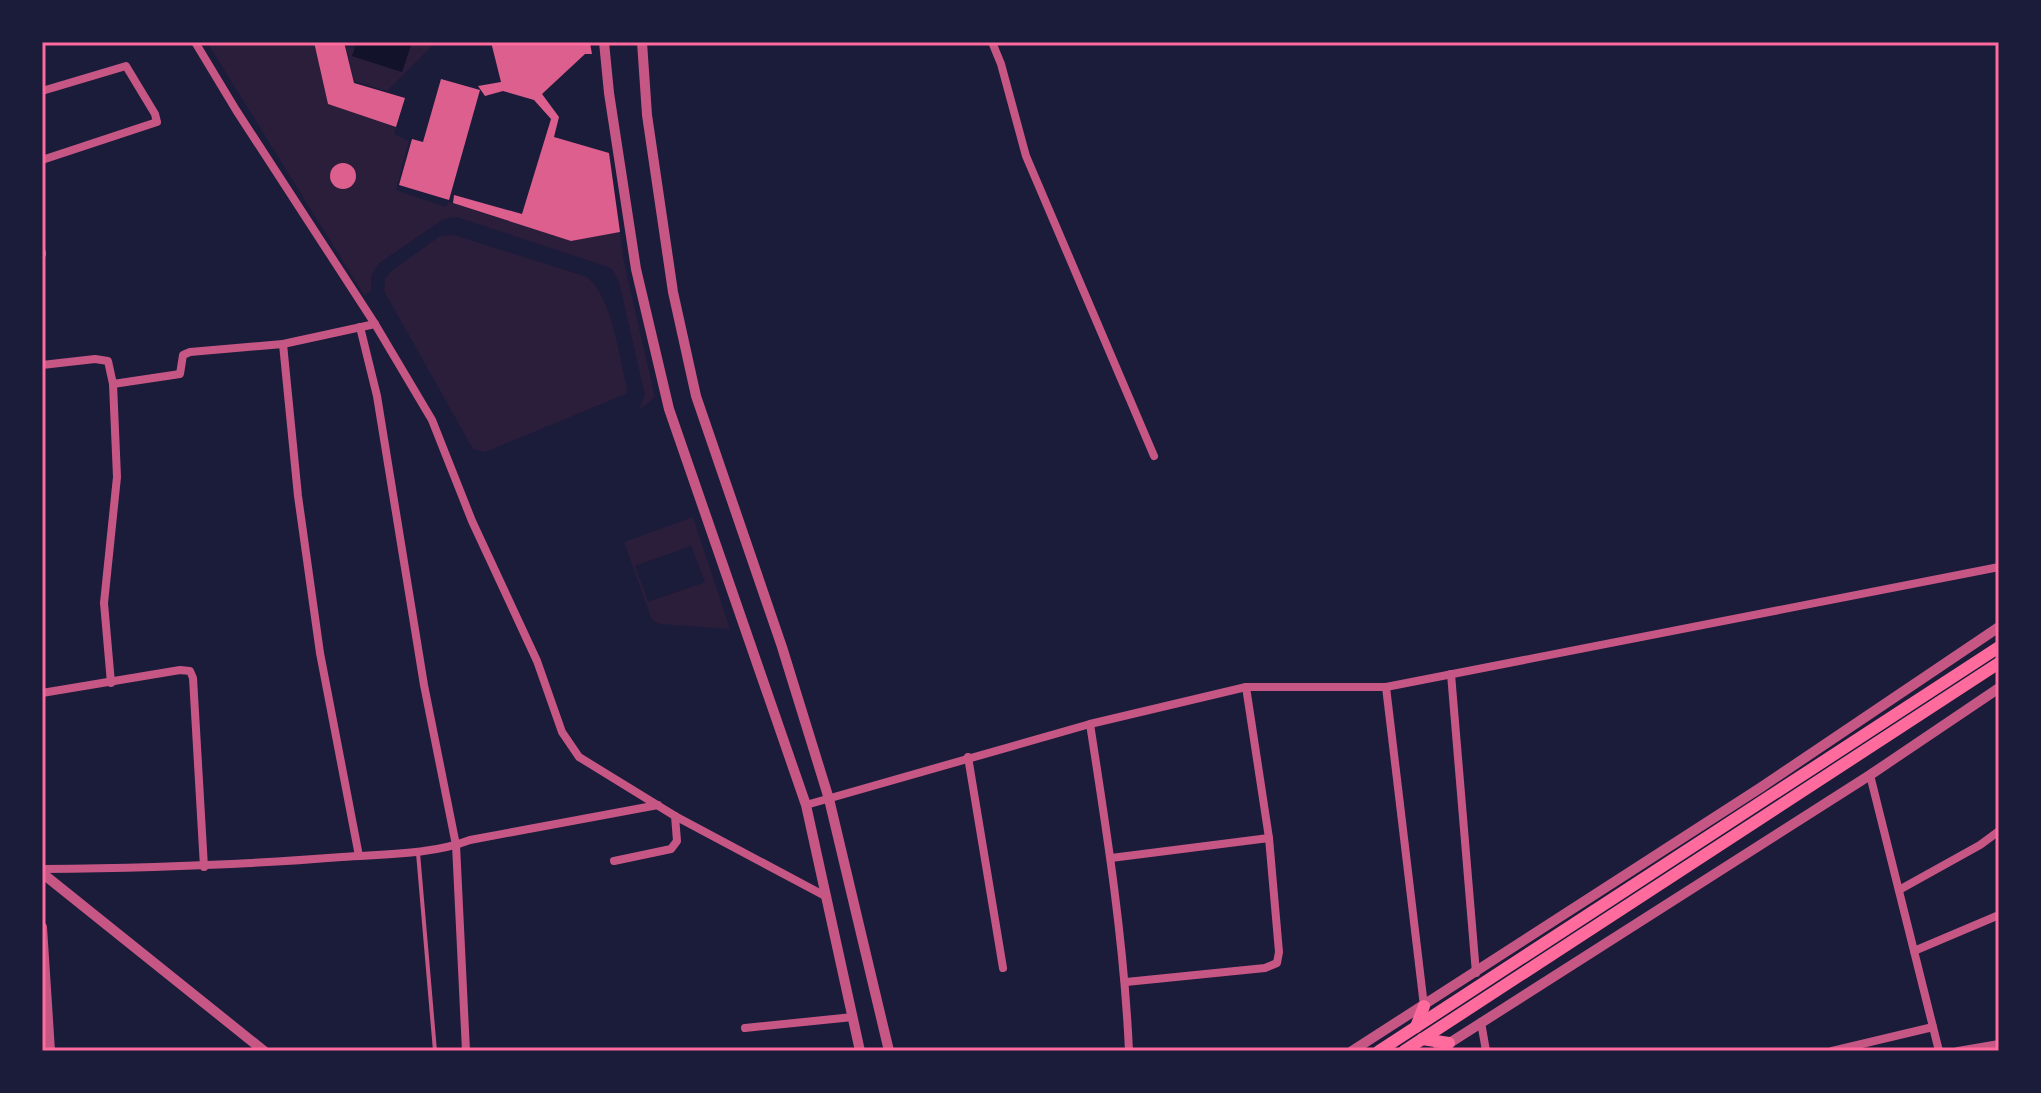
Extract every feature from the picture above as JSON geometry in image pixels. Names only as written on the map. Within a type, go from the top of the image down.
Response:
[{"type":"main road","points":[[1404,1051],[1419,1033],[1999,647]]},
{"type":"main road","points":[[1379,1051],[1419,1033],[1999,663]]},
{"type":"main road","points":[[1419,1033],[1424,1006]]},
{"type":"main road","points":[[1419,1033],[1449,1043]]},
{"type":"street","points":[[195,42],[375,324],[432,420],[472,521],[537,661],[566,740],[579,757],[675,816],[828,897]]},
{"type":"street","points":[[604,42],[636,269],[669,409],[806,805],[860,1051]]},
{"type":"street","points":[[642,42],[647,115],[673,292],[696,396],[782,647],[829,799],[889,1051]]},
{"type":"street","points":[[992,42],[1026,156],[1154,456]]},
{"type":"street","points":[[42,91],[126,66],[157,122],[42,160]]},
{"type":"street","points":[[113,384],[180,374],[183,355],[190,352],[283,344],[375,324]]},
{"type":"street","points":[[360,327],[377,396],[421,670],[456,845],[466,1051]]},
{"type":"street","points":[[283,344],[298,496],[320,653],[359,856]]},
{"type":"street","points":[[42,365],[95,359],[108,361],[113,384],[117,477],[104,603],[111,683]]},
{"type":"street","points":[[806,805],[1090,724],[1246,687],[1386,687],[1999,567]]},
{"type":"street","points":[[1352,1051],[1760,788],[1999,627]]},
{"type":"street","points":[[42,693],[180,670],[190,671],[193,678],[204,867]]},
{"type":"street","points":[[1451,674],[1476,973]]},
{"type":"street","points":[[1126,982],[1265,968],[1277,963],[1279,952],[1269,838],[1246,687]]},
{"type":"street","points":[[1386,687],[1424,1006]]},
{"type":"street","points":[[1437,1051],[1870,775],[1999,688]]},
{"type":"street","points":[[1090,724],[1126,982],[1129,1051]]},
{"type":"street","points":[[968,757],[1003,968]]},
{"type":"street","points":[[1870,775],[1939,1051]]},
{"type":"street","points":[[42,871],[204,867],[417,850],[659,805]]},
{"type":"street","points":[[614,861],[671,849],[677,841],[675,816]]},
{"type":"street","points":[[1899,890],[1980,845],[1999,831]]},
{"type":"street","points":[[1111,858],[1269,838]]},
{"type":"street","points":[[42,871],[264,1051]]},
{"type":"street","points":[[1914,951],[1999,915]]},
{"type":"street","points":[[42,927],[50,1051]]},
{"type":"street","points":[[745,1028],[853,1017]]},
{"type":"street","points":[[1481,1022],[1486,1051]]},
{"type":"street","points":[[1832,1051],[1933,1027]]},
{"type":"street","points":[[1958,1051],[1999,1044]]},
{"type":"lane","points":[[417,850],[435,1051]]},
{"type":"shaded area","points":[[207,42],[314,42],[328,104],[396,127],[394,134],[409,141],[396,190],[446,207],[448,202],[571,241],[620,232],[655,397],[639,410],[645,395],[619,282],[612,269],[602,265],[457,217],[444,219],[378,264],[371,276],[371,291],[364,295]]},
{"type":"shaded area","points":[[357,42],[412,42],[402,72],[352,56]]},
{"type":"shaded area","points":[[412,42],[436,42],[387,91],[354,81],[346,46],[355,49],[352,56],[402,72]]},
{"type":"shaded area","points":[[454,235],[587,277],[596,286],[609,312],[627,387],[626,394],[485,452],[473,449],[384,291],[385,279],[390,272],[440,236]]},
{"type":"shaded area","points":[[693,517],[730,629],[660,624],[652,620],[624,542]],"holes":[[[691,546],[705,582],[648,602],[635,566]]]},
{"type":"building","points":[[314,42],[344,42],[354,83],[405,98],[396,127],[328,104]]},
{"type":"building","points":[[491,42],[590,43],[592,54],[585,54],[542,94],[559,117],[554,137],[609,153],[620,232],[571,241],[453,203],[454,195],[522,214],[551,119],[534,100],[503,91],[485,96],[478,86],[501,82]]},
{"type":"building","points":[[441,79],[480,90],[449,200],[399,185],[412,139],[423,142]]},
{"type":"building","points":[[343,163],[353,166],[356,176],[353,186],[343,189],[333,186],[330,176],[333,166]]}]
